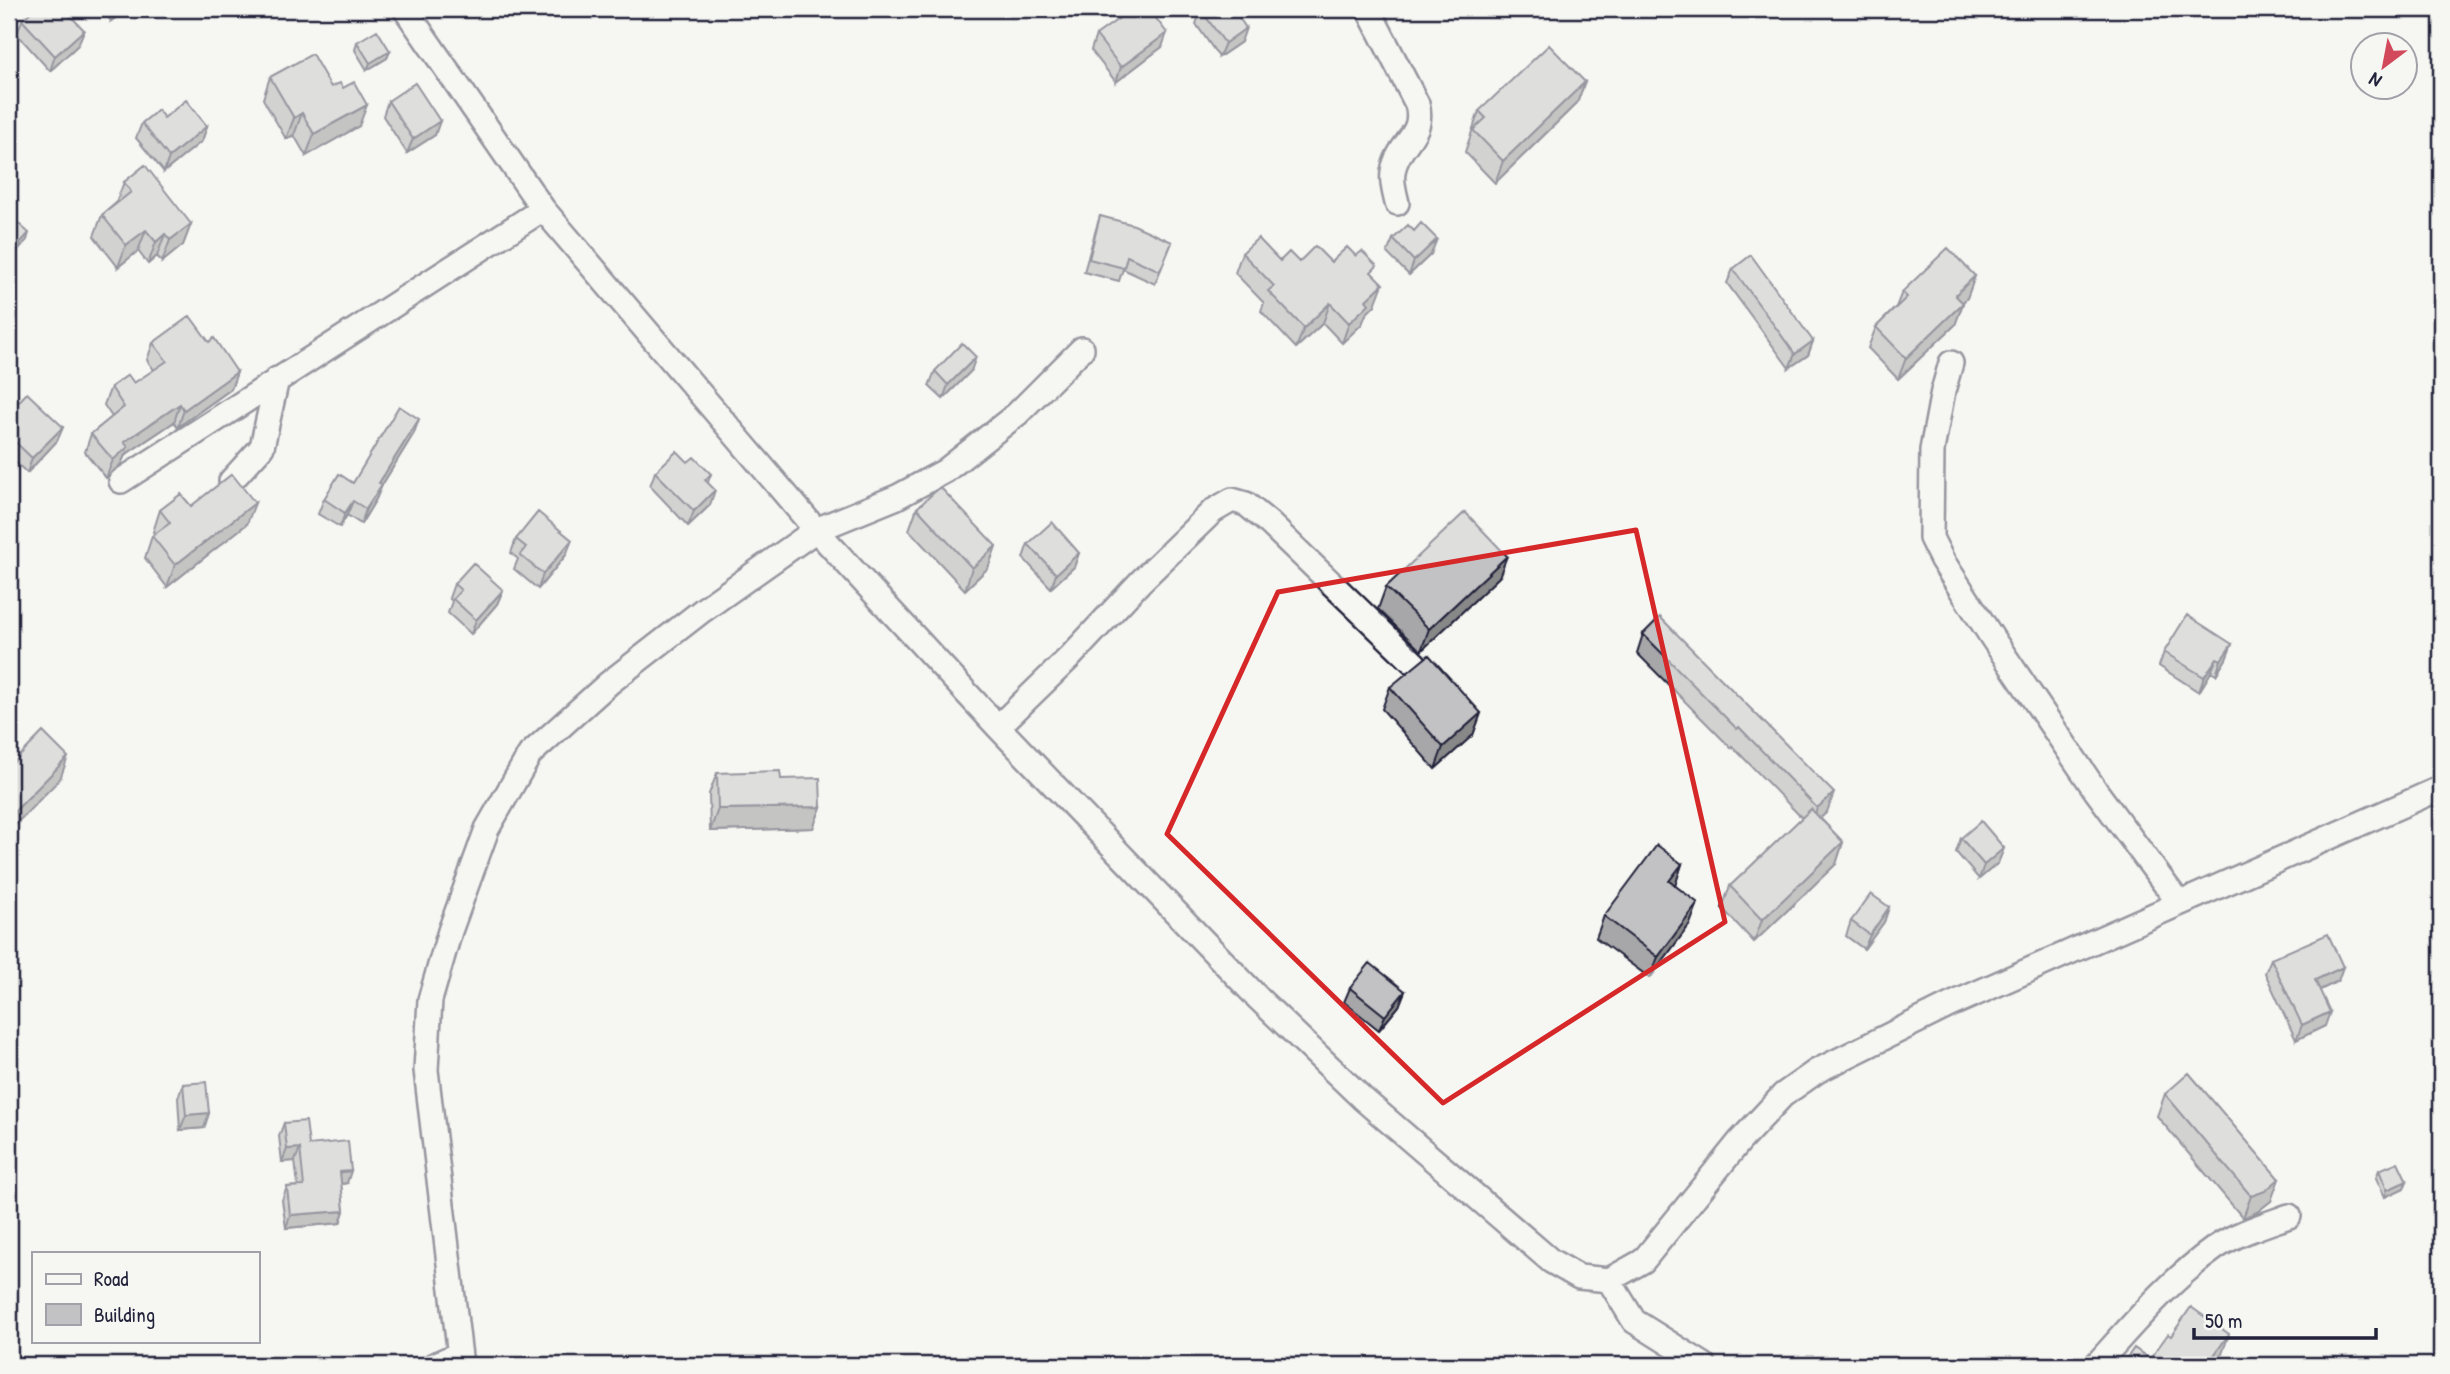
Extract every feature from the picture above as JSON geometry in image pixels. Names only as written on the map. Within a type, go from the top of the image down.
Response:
[{"type":"street","points":[[405,9],[543,209],[816,530],[998,727],[1259,999],[1363,1099],[1551,1261],[1579,1277],[1609,1280],[1643,1261],[1741,1141],[1783,1095],[1816,1071],[1950,1005],[2441,788]]},
{"type":"street","points":[[1368,9],[1417,104],[1420,117],[1417,129],[1395,164],[1392,183],[1397,203]]},
{"type":"street","points":[[121,481],[543,209]]},
{"type":"street","points":[[434,1365],[460,1359],[425,1070],[430,1000],[438,968],[487,829],[530,754],[609,683],[703,610],[816,530],[897,497],[945,471],[1017,414],[1082,349]]},
{"type":"street","points":[[1951,363],[1932,450],[1931,538],[1942,560],[2000,650],[2096,790],[2179,903]]},
{"type":"street","points":[[231,481],[262,447],[277,379]]},
{"type":"street","points":[[998,727],[1070,657],[1159,563],[1213,511],[1232,500],[1246,504],[1269,523],[1415,664]]},
{"type":"street","points":[[2096,1365],[2182,1275],[2216,1247],[2250,1230],[2289,1216]]},
{"type":"street","points":[[1609,1280],[1634,1321],[1704,1365]]},
{"type":"highlighted area","points":[[1636,530],[1725,922],[1443,1103],[1167,834],[1278,592]]},
{"type":"building","points":[[34,9],[64,9],[84,30],[55,56],[22,20]]},
{"type":"building","points":[[1132,9],[1149,9],[1167,33],[1121,67],[1096,35]]},
{"type":"building","points":[[1202,9],[1241,9],[1236,13],[1246,28],[1225,43]]},
{"type":"building","points":[[377,30],[390,51],[370,63],[357,42]]},
{"type":"building","points":[[1549,45],[1585,82],[1503,161],[1473,130],[1486,118],[1479,111]]},
{"type":"building","points":[[312,54],[331,87],[340,83],[343,88],[354,82],[367,105],[314,134],[302,113],[294,118],[270,77]]},
{"type":"building","points":[[415,83],[440,121],[413,139],[388,101]]},
{"type":"building","points":[[186,100],[207,126],[169,157],[142,123],[158,110],[164,118]]},
{"type":"building","points":[[145,165],[191,224],[170,240],[165,234],[156,242],[146,230],[126,245],[102,215],[131,192],[124,182]]},
{"type":"building","points":[[9,215],[29,233],[9,255]]},
{"type":"building","points":[[1100,216],[1134,225],[1172,242],[1160,271],[1127,256],[1124,268],[1089,259]]},
{"type":"building","points":[[1421,223],[1437,239],[1414,261],[1393,239],[1408,225],[1414,231]]},
{"type":"building","points":[[1258,238],[1280,261],[1289,252],[1299,262],[1315,246],[1331,262],[1347,247],[1356,256],[1362,251],[1377,266],[1371,272],[1383,284],[1366,300],[1369,304],[1349,323],[1330,303],[1304,328],[1268,291],[1274,286],[1242,253]]},
{"type":"building","points":[[1948,248],[1975,276],[1955,295],[1963,303],[1906,358],[1876,327],[1907,297],[1902,292]]},
{"type":"building","points":[[1751,255],[1813,341],[1795,354],[1733,269]]},
{"type":"building","points":[[190,316],[209,342],[214,338],[237,372],[184,410],[180,404],[124,442],[128,447],[113,460],[91,434],[124,407],[111,387],[128,375],[134,383],[167,361],[153,343]]},
{"type":"building","points":[[962,343],[976,357],[948,385],[935,371]]},
{"type":"building","points":[[27,393],[63,427],[32,458],[9,436],[9,412]]},
{"type":"building","points":[[399,406],[419,419],[366,509],[353,501],[345,513],[324,499],[339,474],[353,483]]},
{"type":"building","points":[[677,451],[688,462],[694,457],[711,474],[705,480],[715,490],[694,511],[655,472]]},
{"type":"building","points":[[232,474],[255,503],[175,565],[152,536],[170,523],[160,510],[181,494],[191,506]]},
{"type":"building","points":[[940,487],[996,546],[972,568],[917,508]]},
{"type":"building","points":[[538,512],[572,540],[543,574],[520,555],[526,547],[516,539]]},
{"type":"building","points":[[1465,512],[1507,556],[1429,629],[1386,587]]},
{"type":"building","points":[[1052,522],[1079,553],[1056,574],[1028,544]]},
{"type":"building","points":[[473,563],[503,590],[476,620],[453,599],[461,590],[454,584]]},
{"type":"building","points":[[2187,615],[2232,644],[2221,660],[2217,658],[2204,677],[2164,652]]},
{"type":"building","points":[[1660,617],[1834,793],[1817,808],[1739,727],[1737,729],[1643,634]]},
{"type":"building","points":[[1429,655],[1481,713],[1443,747],[1390,687]]},
{"type":"building","points":[[43,732],[68,757],[11,815],[9,767]]},
{"type":"building","points":[[780,771],[781,779],[820,778],[821,807],[718,809],[717,773]]},
{"type":"building","points":[[1811,809],[1843,842],[1762,920],[1730,886]]},
{"type":"building","points":[[1981,821],[2004,848],[1984,865],[1961,838]]},
{"type":"building","points":[[1657,845],[1682,864],[1669,881],[1698,903],[1658,957],[1604,916]]},
{"type":"building","points":[[1871,894],[1889,907],[1870,935],[1851,921]]},
{"type":"building","points":[[2328,934],[2343,967],[2315,980],[2330,1012],[2302,1025],[2271,959]]},
{"type":"building","points":[[1370,963],[1405,991],[1385,1016],[1350,988]]},
{"type":"building","points":[[2189,1073],[2279,1179],[2265,1191],[2251,1196],[2165,1094]]},
{"type":"building","points":[[206,1082],[209,1113],[186,1115],[183,1084]]},
{"type":"building","points":[[306,1121],[309,1145],[348,1141],[351,1171],[340,1172],[344,1211],[290,1215],[287,1187],[304,1186],[300,1148],[287,1149],[284,1123]]},
{"type":"building","points":[[2398,1162],[2407,1181],[2387,1190],[2379,1170]]},
{"type":"building","points":[[2191,1307],[2229,1334],[2207,1365],[2122,1365],[2134,1348],[2150,1359],[2168,1334],[2171,1336]]}]
